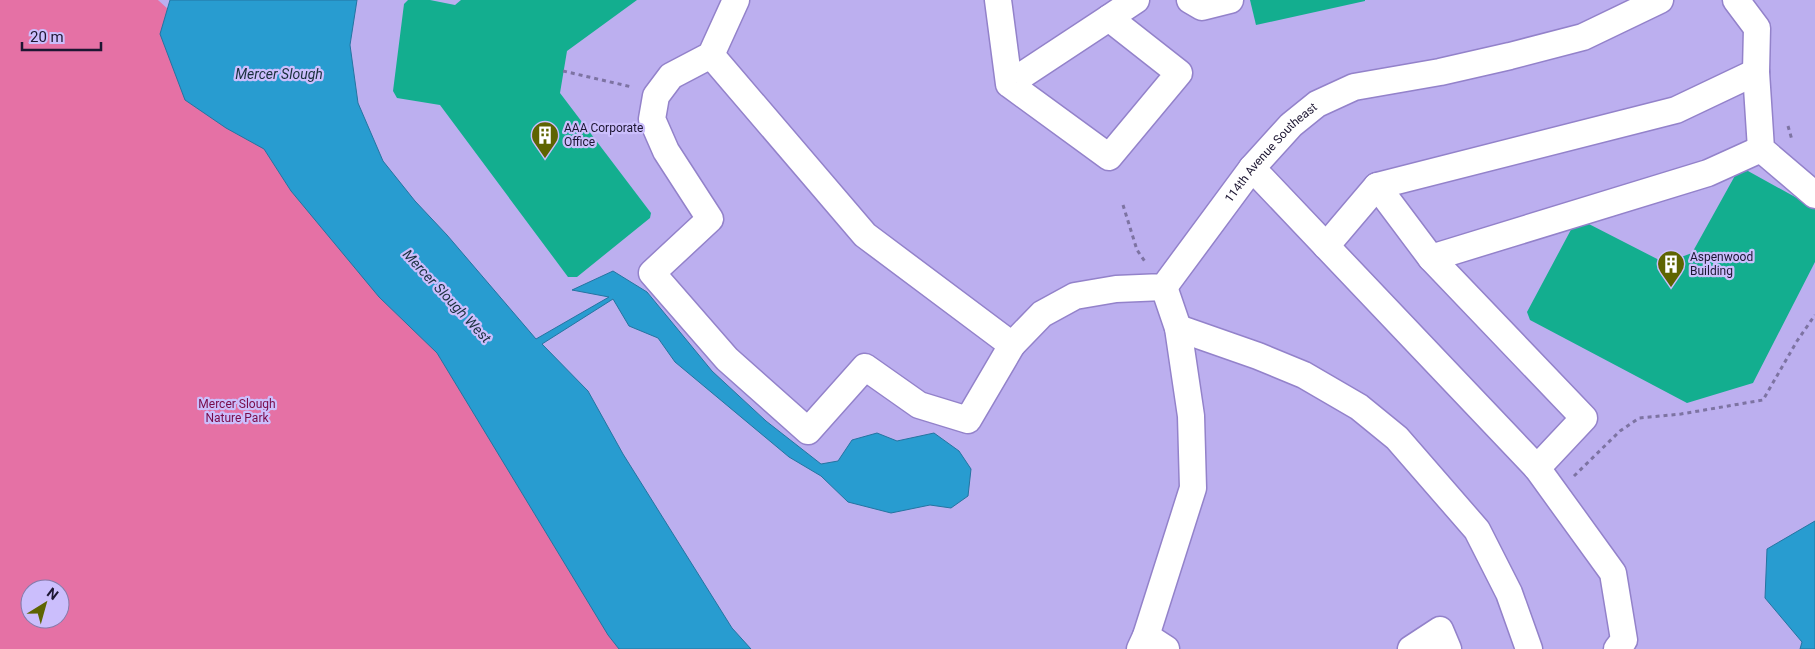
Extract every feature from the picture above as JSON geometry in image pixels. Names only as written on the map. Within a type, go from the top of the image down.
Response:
[{"type":"street","points":[[736,0],[711,55],[671,76],[656,96],[652,119],[655,127],[666,151],[710,219],[652,273],[727,359],[808,431],[865,367],[919,405],[968,420],[1012,345],[1042,314],[1075,296],[1116,290],[1164,288],[1178,328],[1191,416],[1194,488],[1150,645]]},
{"type":"street","points":[[998,0],[1009,84],[1109,157],[1179,73],[1109,18]]},
{"type":"street","points":[[1009,84],[1136,0]]},
{"type":"street","points":[[1190,0],[1202,8],[1230,0]]},
{"type":"street","name":"114th Avenue Southeast","points":[[1164,288],[1252,168],[1290,124],[1317,104],[1354,87],[1440,72],[1583,37],[1660,0]]},
{"type":"street","points":[[1736,0],[1756,28],[1756,72],[1761,149],[1815,195]]},
{"type":"street","points":[[711,55],[865,235],[1012,345]]},
{"type":"street","points":[[1326,246],[1377,186],[1676,110],[1756,72]]},
{"type":"street","points":[[1431,258],[1708,172],[1761,149]]},
{"type":"street","points":[[1252,168],[1536,468],[1556,494],[1613,573],[1624,640],[1617,649]]},
{"type":"street","points":[[1377,186],[1431,258],[1584,418],[1536,468]]},
{"type":"street","points":[[1178,328],[1258,356],[1304,375],[1359,408],[1397,438],[1477,530],[1509,593],[1529,649]]},
{"type":"street","points":[[1411,649],[1440,630],[1448,649]]},
{"type":"path","points":[[563,71],[633,87],[656,96]]},
{"type":"path","points":[[1122,206],[1137,250],[1164,288]]},
{"type":"path","points":[[1556,494],[1620,431],[1639,418],[1681,414],[1763,400],[1815,314]]},
{"type":"shaded area","points":[[158,0],[1815,0],[1815,649],[711,649]]},
{"type":"green space","name":"Mercer Slough Nature Park","points":[[0,0],[158,0],[316,144],[711,649],[0,649]]},
{"type":"water","name":"Mercer Slough","points":[[170,0],[357,0],[350,45],[358,103],[383,161],[415,201],[447,235],[536,339],[609,297],[572,290],[613,271],[647,292],[712,371],[766,421],[821,464],[838,461],[852,440],[877,433],[897,441],[934,433],[959,451],[971,469],[968,496],[951,508],[930,505],[891,513],[848,502],[821,476],[789,457],[675,362],[658,338],[629,326],[613,299],[542,344],[588,391],[623,454],[732,628],[751,649],[619,649],[608,635],[437,353],[379,297],[291,191],[264,149],[226,128],[185,100],[160,34]]},
{"type":"water","points":[[1815,521],[1815,649],[1800,649],[1802,642],[1765,598],[1767,549]]},
{"type":"building","name":"AAA Corporate Office","points":[[408,0],[430,0],[455,5],[461,0],[637,0],[567,51],[560,93],[651,213],[650,218],[577,277],[568,277],[440,105],[397,98],[393,91],[404,4]]},
{"type":"building","points":[[1250,0],[1365,0],[1365,1],[1256,25]]},
{"type":"building","name":"Aspenwood Building","points":[[1748,171],[1815,208],[1815,262],[1753,383],[1687,403],[1530,320],[1527,312],[1574,224],[1583,221],[1665,263],[1692,253],[1737,172]]},
{"type":"place","name":"AAA Corporate Office","points":[[545,159]]},
{"type":"place","name":"Aspenwood Building","points":[[1671,288]]},
{"type":"water label","name":"Mercer Slough West","points":[[447,296]]}]
